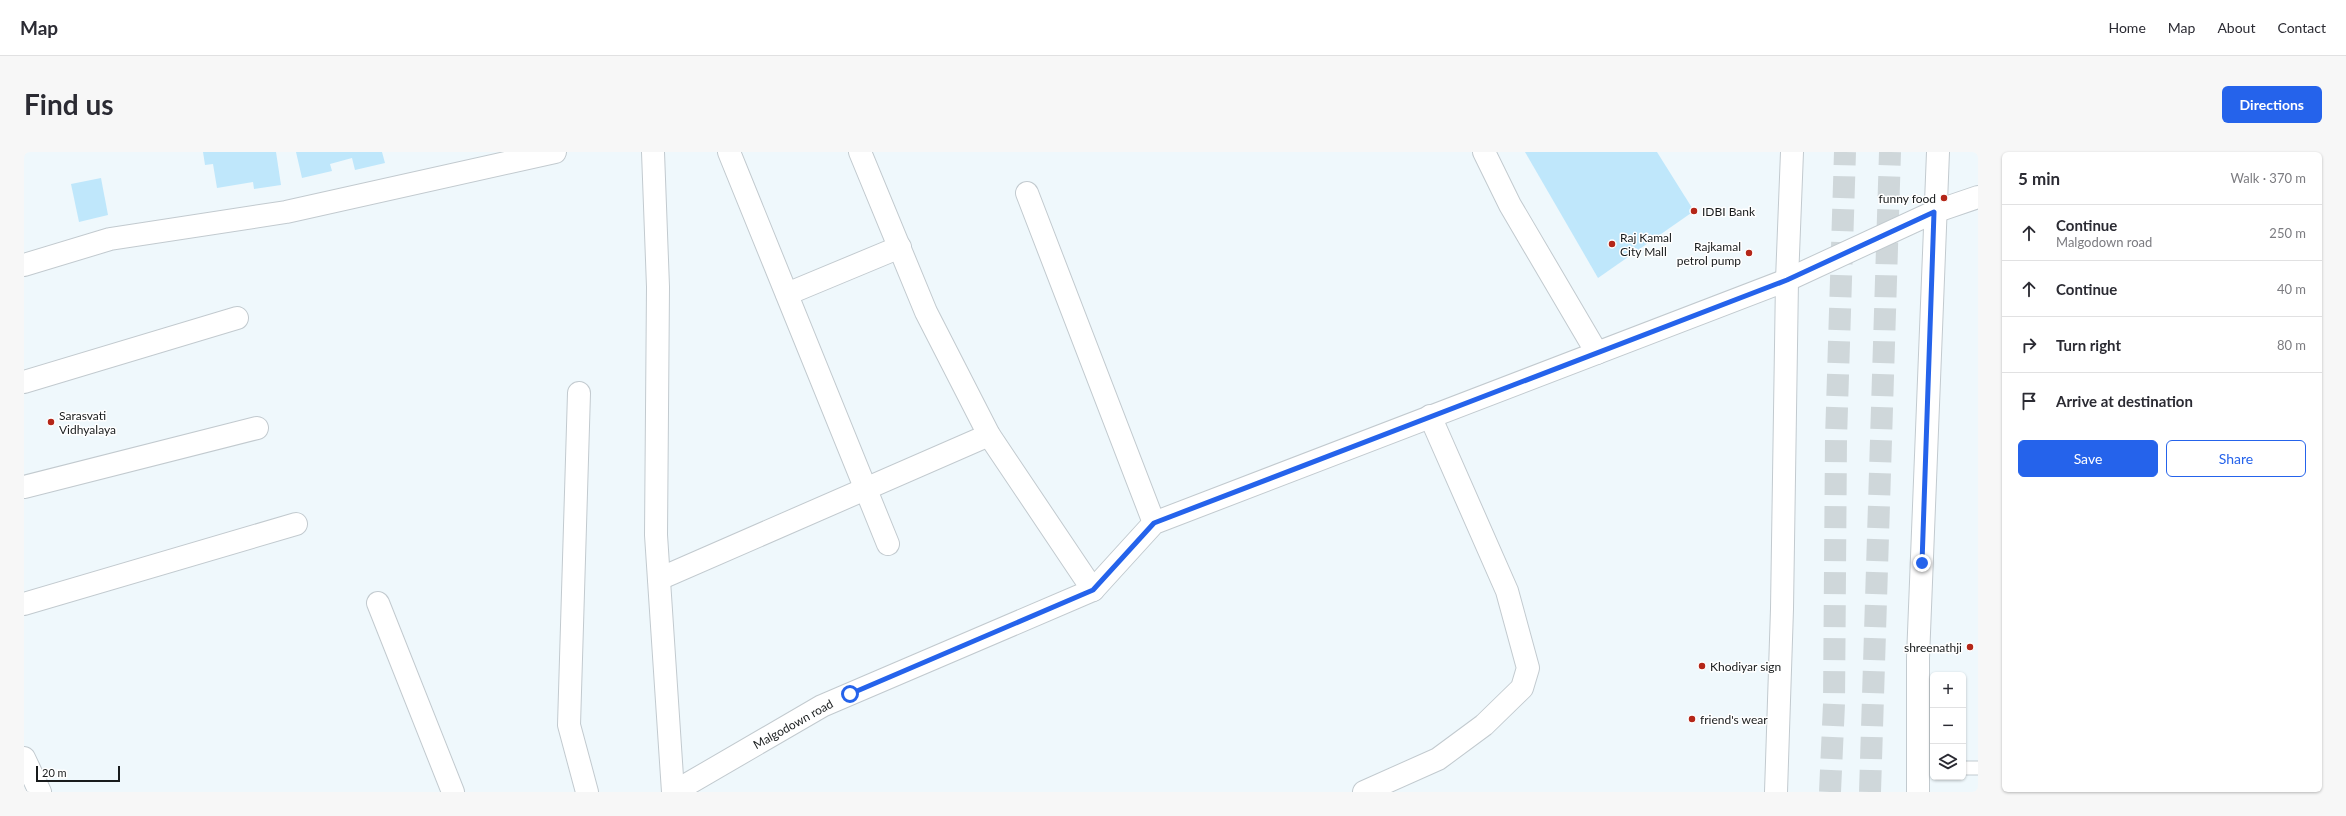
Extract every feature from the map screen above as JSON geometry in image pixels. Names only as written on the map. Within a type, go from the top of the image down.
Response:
[{"type":"street","points":[[24,265],[110,239],[286,212],[555,152]]},
{"type":"street","points":[[653,152],[658,286],[656,535],[674,792]]},
{"type":"street","points":[[729,152],[888,544]]},
{"type":"street","points":[[860,152],[926,312],[989,435],[1093,590]]},
{"type":"street","points":[[1484,152],[1510,205],[1597,353]]},
{"type":"street","points":[[1776,792],[1782,609],[1787,280],[1792,152]]},
{"type":"street","points":[[1918,792],[1918,658],[1934,212],[1938,152]]},
{"type":"street","points":[[1027,193],[1154,523]]},
{"type":"street","points":[[1934,212],[1978,197]]},
{"type":"street","name":"Malgodown road","points":[[674,792],[822,706],[1093,590],[1154,523],[1787,280],[1934,212]]},
{"type":"street","points":[[787,294],[900,247]]},
{"type":"street","points":[[24,382],[237,318]]},
{"type":"street","points":[[579,393],[570,725],[587,792]]},
{"type":"street","points":[[1364,792],[1438,759],[1478,729],[1522,688],[1528,668],[1507,591],[1430,416]]},
{"type":"street","points":[[24,487],[257,428]]},
{"type":"street","points":[[659,579],[989,435]]},
{"type":"street","points":[[24,604],[296,524]]},
{"type":"street","points":[[378,603],[453,792]]},
{"type":"street","points":[[24,758],[40,792]]},
{"type":"lane","points":[[1966,768],[1978,768]]},
{"type":"building","points":[[203,152],[276,152],[281,185],[254,189],[253,182],[217,188],[213,164],[205,165]]},
{"type":"building","points":[[296,152],[382,152],[385,163],[355,170],[352,158],[330,164],[332,171],[302,178]]},
{"type":"building","name":"Raj Kamal City Mall","points":[[1525,152],[1657,152],[1694,211],[1598,278]]},
{"type":"building","points":[[101,178],[108,215],[79,222],[71,184]]},
{"type":"tunnel","points":[[1830,792],[1834,704],[1836,439],[1845,152]]},
{"type":"tunnel","points":[[1870,792],[1890,152]]},
{"type":"place","name":"funny food","points":[[1944,198]]},
{"type":"place","name":"IDBI Bank","points":[[1694,211]]},
{"type":"place","name":"Raj Kamal City Mall","points":[[1612,244]]},
{"type":"place","name":"Rajkamal petrol pump","points":[[1749,253]]},
{"type":"place","name":"Sarasvati Vidhyalaya","points":[[51,422]]},
{"type":"place","name":"shreenathji","points":[[1970,647]]},
{"type":"place","name":"Khodiyar sign","points":[[1702,666]]},
{"type":"place","name":"friend's wear","points":[[1692,719]]},
{"type":"route","points":[[850,694],[1093,590],[1154,523],[1787,280],[1934,212],[1922,563]]}]
